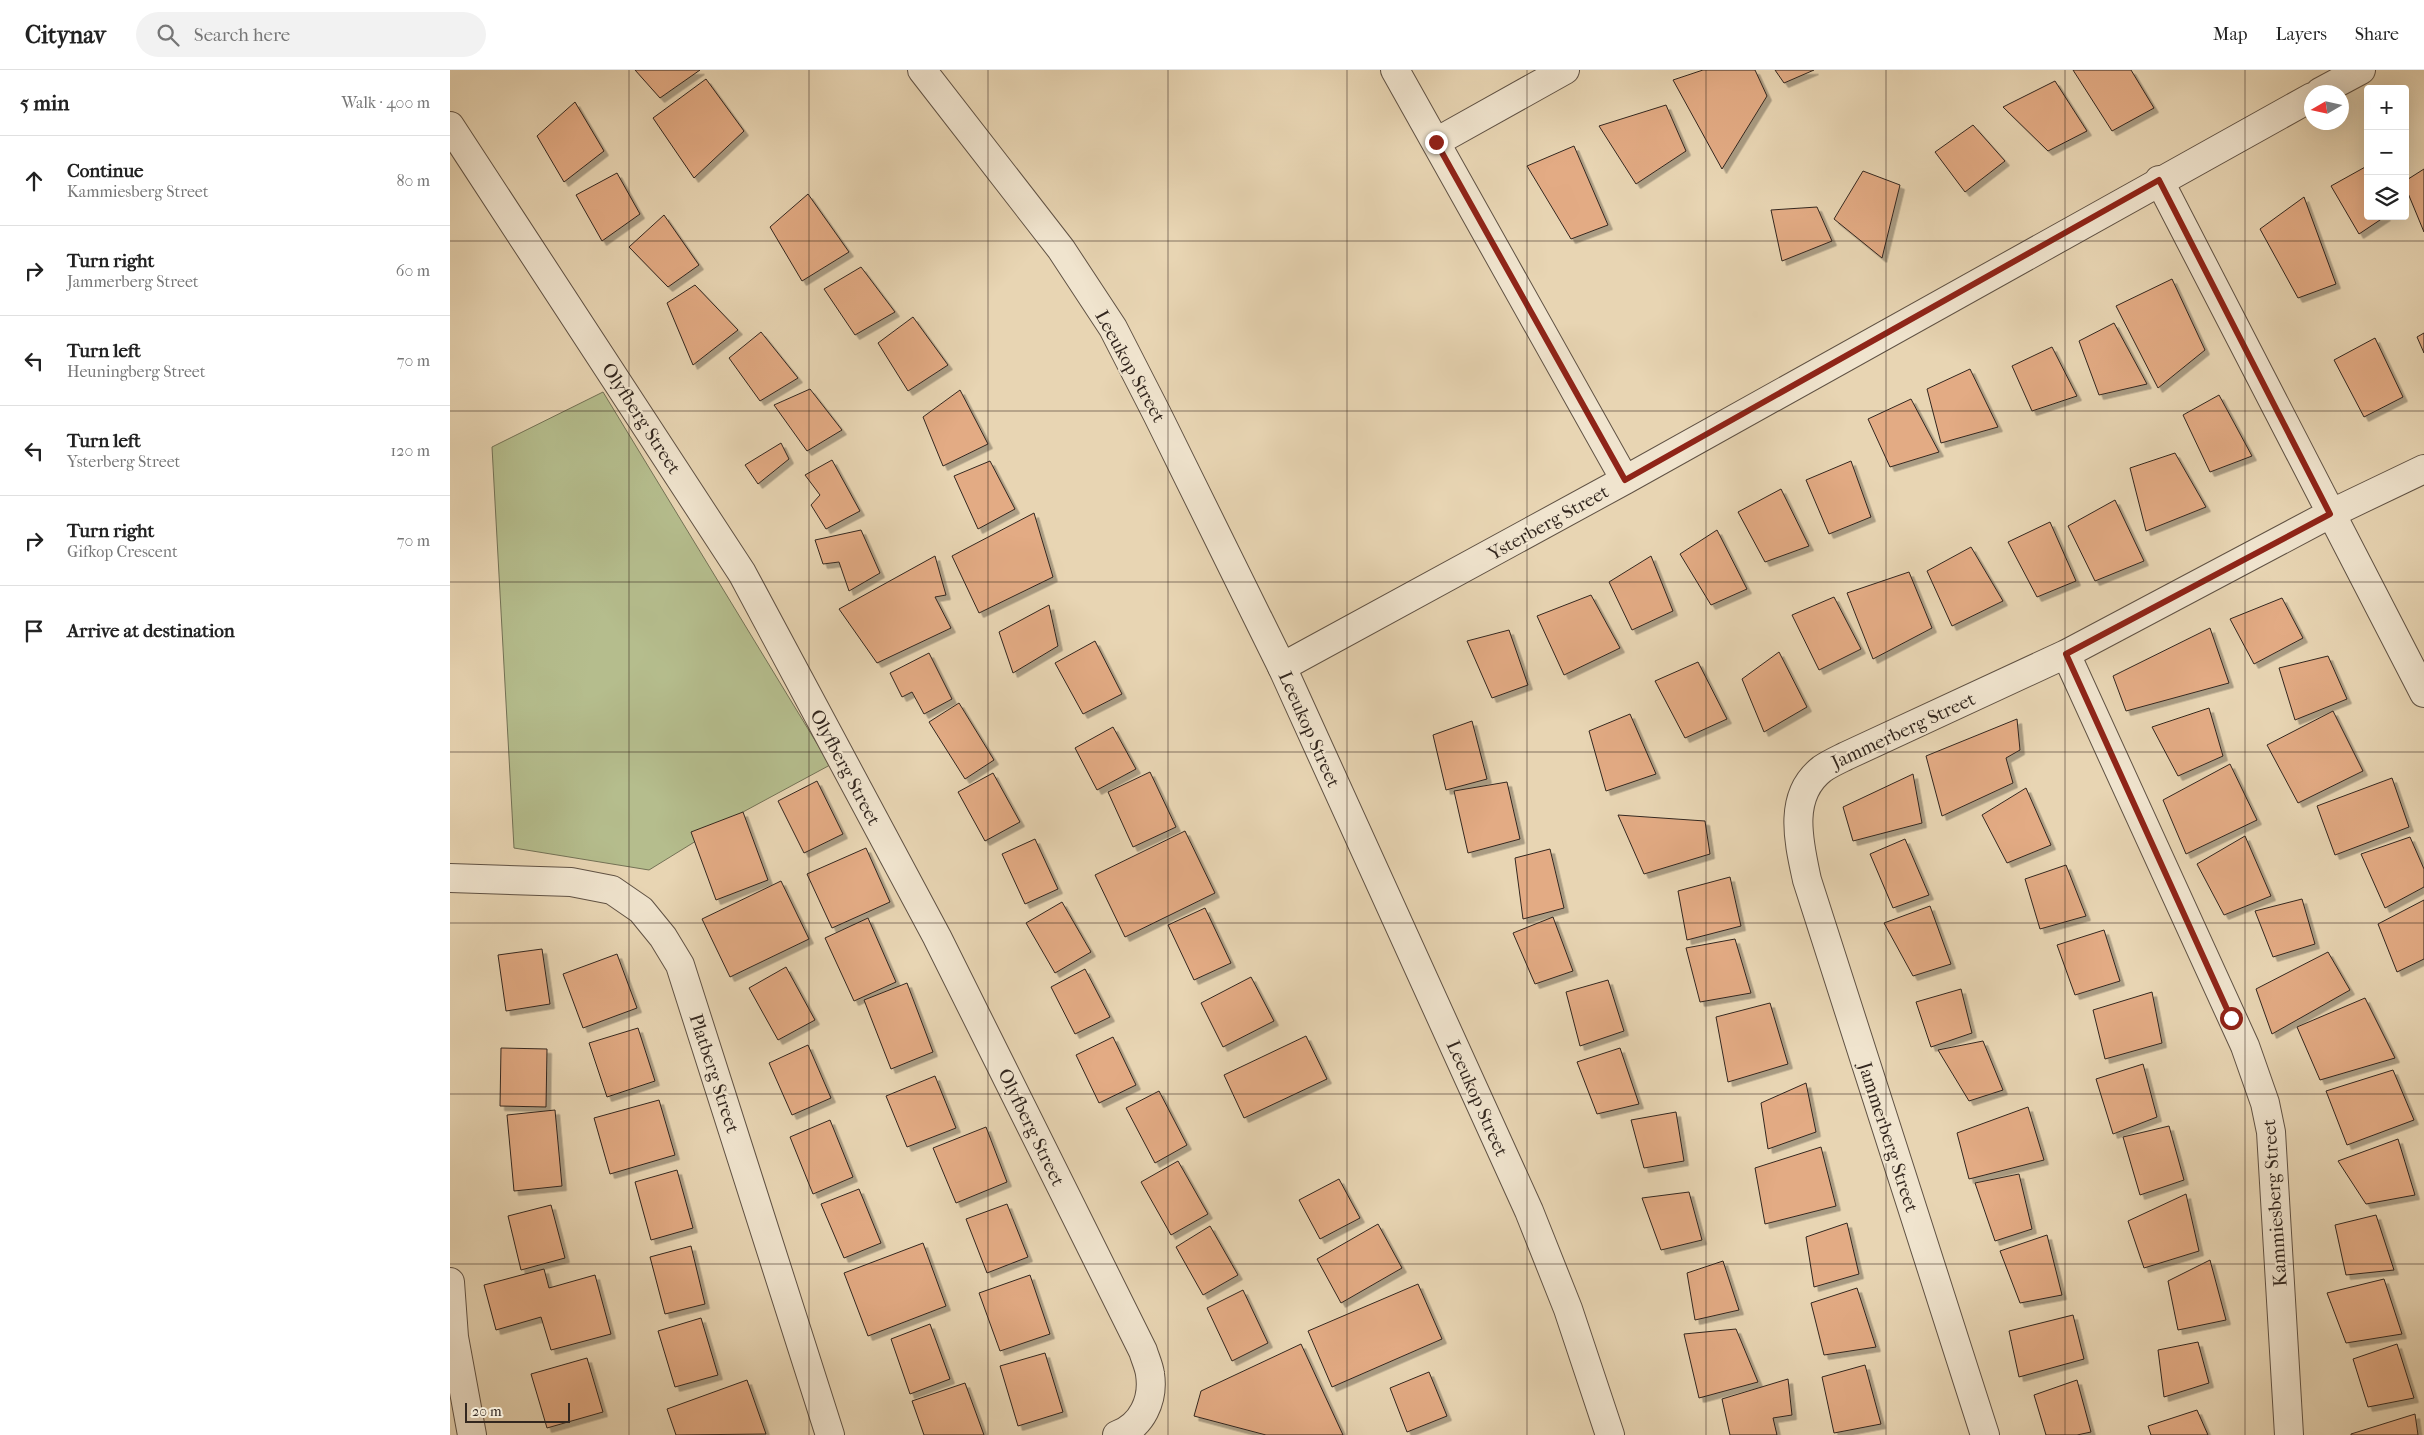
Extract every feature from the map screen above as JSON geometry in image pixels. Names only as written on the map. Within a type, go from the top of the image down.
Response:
[{"type":"street","name":"Leeukop Street","points":[[922,70],[1062,249],[1112,328],[1154,406],[1282,666],[1543,1244],[1568,1309],[1610,1435]]},
{"type":"street","points":[[1395,70],[1625,480]]},
{"type":"street","points":[[1436,142],[1565,70]]},
{"type":"street","points":[[2333,85],[2361,70]]},
{"type":"street","name":"Ysterberg Street","points":[[1282,666],[1625,480],[2159,180],[2304,101]]},
{"type":"street","name":"Olyfberg Street","points":[[453,139],[742,573],[937,937],[1143,1351],[1150,1374],[1150,1392],[1144,1413],[1131,1430],[1117,1435]]},
{"type":"street","points":[[2159,180],[2424,694]]},
{"type":"street","name":"Jammerberg Street","points":[[1985,1435],[1807,880],[1798,839],[1799,806],[1809,782],[1822,768],[2066,654],[2330,514],[2424,469]]},
{"type":"street","name":"Kammiesberg Street","points":[[2066,654],[2245,1046],[2265,1103],[2271,1132],[2289,1435]]},
{"type":"street","name":"Platberg Street","points":[[450,878],[571,882],[612,890],[642,910],[663,937],[680,965],[830,1435]]},
{"type":"street","points":[[450,1282],[454,1337],[472,1435]]},
{"type":"green space","points":[[603,392],[830,765],[743,812],[649,870],[514,848],[492,447]]},
{"type":"building","points":[[635,70],[700,70],[660,98]]},
{"type":"building","points":[[1703,70],[1755,70],[1767,96],[1722,169],[1673,80]]},
{"type":"building","points":[[1775,70],[1814,70],[1784,83]]},
{"type":"building","points":[[2073,70],[2131,70],[2154,108],[2112,131]]},
{"type":"building","points":[[706,79],[744,131],[694,178],[653,118]]},
{"type":"building","points":[[2055,81],[2087,131],[2048,151],[2003,107]]},
{"type":"building","points":[[575,102],[604,151],[564,182],[537,136]]},
{"type":"building","points":[[1666,105],[1686,151],[1636,184],[1599,126]]},
{"type":"building","points":[[1973,125],[2005,161],[1965,192],[1935,152]]},
{"type":"building","points":[[1574,146],[1608,225],[1571,239],[1527,166]]},
{"type":"building","points":[[2364,168],[2364,220],[2380,220],[2359,234],[2331,186]]},
{"type":"building","points":[[2424,169],[2424,232],[2409,196],[2409,178]]},
{"type":"building","points":[[1863,171],[1900,185],[1882,258],[1834,219]]},
{"type":"building","points":[[617,173],[640,214],[602,241],[576,195]]},
{"type":"building","points":[[808,194],[849,252],[802,281],[770,227]]},
{"type":"building","points":[[2304,197],[2336,284],[2298,298],[2260,229]]},
{"type":"building","points":[[1817,207],[1832,241],[1782,261],[1771,210]]},
{"type":"building","points":[[664,215],[699,265],[668,287],[629,247]]},
{"type":"building","points":[[861,267],[895,312],[855,335],[824,289]]},
{"type":"building","points":[[2172,279],[2205,350],[2158,388],[2116,306]]},
{"type":"building","points":[[695,285],[738,330],[693,365],[667,303]]},
{"type":"building","points":[[913,317],[948,365],[908,391],[878,343]]},
{"type":"building","points":[[2114,323],[2147,384],[2099,395],[2079,341]]},
{"type":"building","points":[[761,332],[798,378],[760,401],[729,358]]},
{"type":"building","points":[[2424,333],[2424,353],[2417,337]]},
{"type":"building","points":[[2375,338],[2403,397],[2364,417],[2334,360]]},
{"type":"building","points":[[2052,347],[2077,396],[2032,411],[2012,366]]},
{"type":"building","points":[[1970,369],[1998,427],[1941,443],[1927,389]]},
{"type":"building","points":[[810,389],[842,430],[807,451],[774,405]]},
{"type":"building","points":[[960,390],[988,444],[943,466],[923,417]]},
{"type":"building","points":[[2219,395],[2252,456],[2210,472],[2183,415]]},
{"type":"building","points":[[1911,399],[1939,452],[1890,467],[1868,419]]},
{"type":"building","points":[[781,443],[789,459],[758,484],[745,465]]},
{"type":"building","points":[[2175,453],[2206,507],[2146,531],[2130,468]]},
{"type":"building","points":[[832,460],[860,511],[826,529],[811,505],[820,495],[805,475]]},
{"type":"building","points":[[990,461],[1015,509],[978,529],[954,476]]},
{"type":"building","points":[[1851,461],[1871,517],[1829,534],[1806,480]]},
{"type":"building","points":[[1781,489],[1809,546],[1765,562],[1738,512]]},
{"type":"building","points":[[2115,500],[2144,561],[2095,581],[2068,526]]},
{"type":"building","points":[[1034,513],[1053,577],[979,613],[952,556]]},
{"type":"building","points":[[2050,522],[2076,581],[2037,597],[2008,542]]},
{"type":"building","points":[[861,530],[880,573],[849,591],[839,562],[823,564],[815,540]]},
{"type":"building","points":[[1717,530],[1747,589],[1711,605],[1680,554]]},
{"type":"building","points":[[1971,547],[2003,601],[1952,626],[1927,571]]},
{"type":"building","points":[[935,556],[946,595],[935,597],[951,628],[877,663],[839,609]]},
{"type":"building","points":[[1651,556],[1673,611],[1632,630],[1609,582]]},
{"type":"building","points":[[1909,572],[1932,628],[1873,659],[1847,593]]},
{"type":"building","points":[[1591,595],[1620,648],[1564,675],[1537,616]]},
{"type":"building","points":[[1834,597],[1861,649],[1819,670],[1792,615]]},
{"type":"building","points":[[2282,598],[2303,638],[2254,664],[2230,619]]},
{"type":"building","points":[[1049,605],[1058,646],[1013,673],[999,632]]},
{"type":"building","points":[[2210,628],[2229,683],[2126,711],[2113,676]]},
{"type":"building","points":[[1509,630],[1528,685],[1492,698],[1467,641]]},
{"type":"building","points":[[1095,641],[1122,694],[1083,714],[1055,663]]},
{"type":"building","points":[[1779,652],[1807,707],[1764,732],[1742,679]]},
{"type":"building","points":[[929,653],[952,699],[924,714],[912,692],[902,697],[890,673]]},
{"type":"building","points":[[2328,656],[2347,699],[2295,720],[2279,668]]},
{"type":"building","points":[[1698,662],[1727,719],[1685,738],[1655,681]]},
{"type":"building","points":[[959,703],[994,760],[965,779],[929,722]]},
{"type":"building","points":[[2209,708],[2223,756],[2178,776],[2152,727]]},
{"type":"building","points":[[2333,711],[2363,771],[2298,803],[2267,745]]},
{"type":"building","points":[[1630,714],[1656,774],[1606,791],[1589,731]]},
{"type":"building","points":[[2017,719],[2020,750],[2006,758],[2013,783],[1942,816],[1926,756]]},
{"type":"building","points":[[1472,721],[1487,779],[1446,790],[1433,735]]},
{"type":"building","points":[[1113,727],[1136,769],[1097,790],[1075,748]]},
{"type":"building","points":[[2230,764],[2257,820],[2186,854],[2163,800]]},
{"type":"building","points":[[1150,772],[1176,827],[1133,847],[1108,792]]},
{"type":"building","points":[[993,773],[1020,822],[985,841],[958,792]]},
{"type":"building","points":[[1913,774],[1922,823],[1853,841],[1843,807]]},
{"type":"building","points":[[2392,778],[2409,827],[2335,855],[2317,806]]},
{"type":"building","points":[[817,781],[843,834],[804,853],[778,801]]},
{"type":"building","points":[[1507,782],[1520,839],[1468,853],[1454,791]]},
{"type":"building","points":[[2026,788],[2051,845],[2007,863],[1982,815]]},
{"type":"building","points":[[743,812],[768,880],[716,900],[691,832]]},
{"type":"building","points":[[1618,815],[1705,821],[1710,854],[1644,874]]},
{"type":"building","points":[[1185,831],[1215,893],[1125,937],[1095,875]]},
{"type":"building","points":[[2245,836],[2271,896],[2224,915],[2197,864]]},
{"type":"building","points":[[2410,837],[2424,869],[2424,887],[2385,908],[2361,854]]},
{"type":"building","points":[[1035,839],[1058,889],[1025,904],[1002,854]]},
{"type":"building","points":[[1905,839],[1929,895],[1893,908],[1870,854]]},
{"type":"building","points":[[866,848],[890,902],[832,928],[807,874]]},
{"type":"building","points":[[1550,849],[1564,908],[1523,919],[1515,858]]},
{"type":"building","points":[[2066,865],[2086,916],[2040,929],[2025,879]]},
{"type":"building","points":[[1730,877],[1741,926],[1687,940],[1678,891]]},
{"type":"building","points":[[781,881],[809,939],[730,977],[702,919]]},
{"type":"building","points":[[2302,899],[2315,944],[2273,957],[2255,911]]},
{"type":"building","points":[[2424,900],[2424,959],[2397,972],[2378,924]]},
{"type":"building","points":[[1062,902],[1091,952],[1055,973],[1026,923]]},
{"type":"building","points":[[1930,906],[1951,964],[1913,976],[1884,923]]},
{"type":"building","points":[[1205,908],[1231,963],[1194,980],[1168,925]]},
{"type":"building","points":[[1553,917],[1573,971],[1535,984],[1513,933]]},
{"type":"building","points":[[868,918],[896,982],[854,1001],[825,938]]},
{"type":"building","points":[[2104,930],[2120,981],[2075,995],[2057,945]]},
{"type":"building","points":[[1735,939],[1751,993],[1700,1002],[1686,948]]},
{"type":"building","points":[[542,949],[550,1004],[506,1011],[498,955]]},
{"type":"building","points":[[2328,952],[2350,990],[2272,1034],[2256,989]]},
{"type":"building","points":[[617,954],[637,1008],[583,1028],[563,974]]},
{"type":"building","points":[[786,967],[815,1020],[778,1040],[749,988]]},
{"type":"building","points":[[1085,969],[1110,1017],[1075,1034],[1051,987]]},
{"type":"building","points":[[1251,977],[1274,1021],[1223,1047],[1201,1003]]},
{"type":"building","points":[[1608,980],[1624,1031],[1580,1046],[1566,992]]},
{"type":"building","points":[[907,983],[933,1052],[891,1069],[864,1000]]},
{"type":"building","points":[[1961,989],[1972,1033],[1931,1047],[1916,1002]]},
{"type":"building","points":[[2152,992],[2162,1043],[2105,1059],[2093,1010]]},
{"type":"building","points":[[2365,998],[2395,1058],[2320,1080],[2297,1027]]},
{"type":"building","points":[[1770,1003],[1788,1064],[1728,1082],[1716,1017]]},
{"type":"building","points":[[638,1028],[655,1081],[607,1097],[589,1043]]},
{"type":"building","points":[[1306,1036],[1327,1079],[1244,1118],[1224,1075]]},
{"type":"building","points":[[1113,1037],[1136,1085],[1099,1103],[1076,1055]]},
{"type":"building","points":[[1983,1041],[2003,1090],[1969,1101],[1938,1050]]},
{"type":"building","points":[[808,1045],[831,1098],[792,1115],[769,1063]]},
{"type":"building","points":[[501,1048],[547,1049],[546,1107],[500,1106]]},
{"type":"building","points":[[1620,1048],[1639,1104],[1597,1114],[1577,1062]]},
{"type":"building","points":[[2143,1064],[2157,1117],[2113,1134],[2096,1079]]},
{"type":"building","points":[[2393,1070],[2414,1120],[2347,1145],[2326,1091]]},
{"type":"building","points":[[935,1076],[956,1128],[907,1147],[886,1096]]},
{"type":"building","points":[[1806,1083],[1816,1132],[1768,1149],[1761,1103]]},
{"type":"building","points":[[1159,1091],[1187,1145],[1155,1163],[1126,1108]]},
{"type":"building","points":[[659,1100],[675,1155],[610,1174],[594,1118]]},
{"type":"building","points":[[2028,1107],[2044,1160],[1969,1179],[1957,1133]]},
{"type":"building","points":[[555,1110],[562,1186],[514,1191],[507,1115]]},
{"type":"building","points":[[1676,1112],[1684,1161],[1644,1168],[1631,1120]]},
{"type":"building","points":[[830,1120],[853,1177],[813,1194],[790,1137]]},
{"type":"building","points":[[2169,1126],[2184,1180],[2140,1195],[2123,1137]]},
{"type":"building","points":[[986,1127],[1007,1182],[956,1203],[933,1148]]},
{"type":"building","points":[[2398,1139],[2415,1195],[2366,1204],[2338,1161]]},
{"type":"building","points":[[1821,1147],[1836,1206],[1765,1224],[1755,1168]]},
{"type":"building","points":[[1178,1161],[1208,1214],[1171,1235],[1141,1182]]},
{"type":"building","points":[[677,1170],[693,1228],[651,1240],[635,1182]]},
{"type":"building","points":[[2019,1174],[2032,1229],[1995,1241],[1975,1183]]},
{"type":"building","points":[[1339,1179],[1360,1218],[1320,1239],[1299,1200]]},
{"type":"building","points":[[859,1189],[881,1243],[844,1258],[821,1204]]},
{"type":"building","points":[[1689,1192],[1702,1240],[1661,1250],[1642,1198]]},
{"type":"building","points":[[2186,1194],[2199,1251],[2144,1268],[2128,1221]]},
{"type":"building","points":[[1007,1204],[1028,1257],[987,1273],[966,1219]]},
{"type":"building","points":[[551,1205],[565,1258],[521,1270],[508,1216]]},
{"type":"building","points":[[2376,1215],[2394,1270],[2346,1275],[2335,1225]]},
{"type":"building","points":[[1847,1223],[1859,1274],[1814,1287],[1806,1237]]},
{"type":"building","points":[[1378,1224],[1402,1268],[1341,1303],[1317,1259]]},
{"type":"building","points":[[1210,1226],[1238,1275],[1203,1295],[1176,1247]]},
{"type":"building","points":[[2047,1235],[2062,1295],[2020,1303],[2000,1251]]},
{"type":"building","points":[[923,1243],[946,1306],[868,1336],[844,1273]]},
{"type":"building","points":[[691,1246],[705,1304],[665,1314],[650,1257]]},
{"type":"building","points":[[2210,1260],[2226,1320],[2178,1330],[2168,1281]]},
{"type":"building","points":[[1723,1261],[1739,1310],[1695,1320],[1687,1273]]},
{"type":"building","points":[[544,1269],[549,1288],[595,1275],[611,1334],[551,1350],[541,1317],[496,1330],[484,1285]]},
{"type":"building","points":[[1030,1275],[1050,1334],[1000,1351],[979,1293]]},
{"type":"building","points":[[2384,1279],[2402,1334],[2346,1343],[2327,1293]]},
{"type":"building","points":[[1418,1284],[1442,1339],[1332,1387],[1308,1331]]},
{"type":"building","points":[[1857,1288],[1876,1347],[1824,1355],[1811,1303]]},
{"type":"building","points":[[1243,1290],[1268,1343],[1232,1361],[1207,1308]]},
{"type":"building","points":[[2073,1315],[2084,1359],[2019,1377],[2009,1331]]},
{"type":"building","points":[[701,1318],[718,1375],[675,1387],[658,1331]]},
{"type":"building","points":[[930,1324],[950,1379],[910,1394],[891,1339]]},
{"type":"building","points":[[1736,1329],[1758,1382],[1699,1398],[1684,1334]]},
{"type":"building","points":[[2198,1342],[2209,1383],[2164,1397],[2158,1350]]},
{"type":"building","points":[[1301,1344],[1343,1435],[1266,1435],[1194,1416],[1201,1391]]},
{"type":"building","points":[[2397,1344],[2414,1398],[2368,1407],[2353,1359]]},
{"type":"building","points":[[1045,1353],[1063,1412],[1018,1426],[1000,1366]]},
{"type":"building","points":[[587,1358],[603,1412],[547,1428],[531,1374]]},
{"type":"building","points":[[1865,1365],[1881,1424],[1834,1433],[1822,1377]]},
{"type":"building","points":[[1429,1372],[1447,1416],[1407,1432],[1390,1388]]},
{"type":"building","points":[[1788,1379],[1792,1415],[1773,1418],[1777,1435],[1730,1435],[1722,1399]]},
{"type":"building","points":[[747,1380],[766,1434],[676,1435],[667,1409]]},
{"type":"building","points":[[2077,1380],[2091,1432],[2077,1435],[2046,1435],[2034,1395]]},
{"type":"building","points":[[965,1383],[984,1435],[924,1435],[912,1401]]},
{"type":"building","points":[[2197,1410],[2208,1435],[2151,1435],[2148,1426]]},
{"type":"building","points":[[2415,1414],[2418,1435],[2351,1435],[2351,1434]]},
{"type":"route","points":[[1436,142],[1625,480],[2159,180],[2330,514],[2066,654],[2231,1018]]}]
